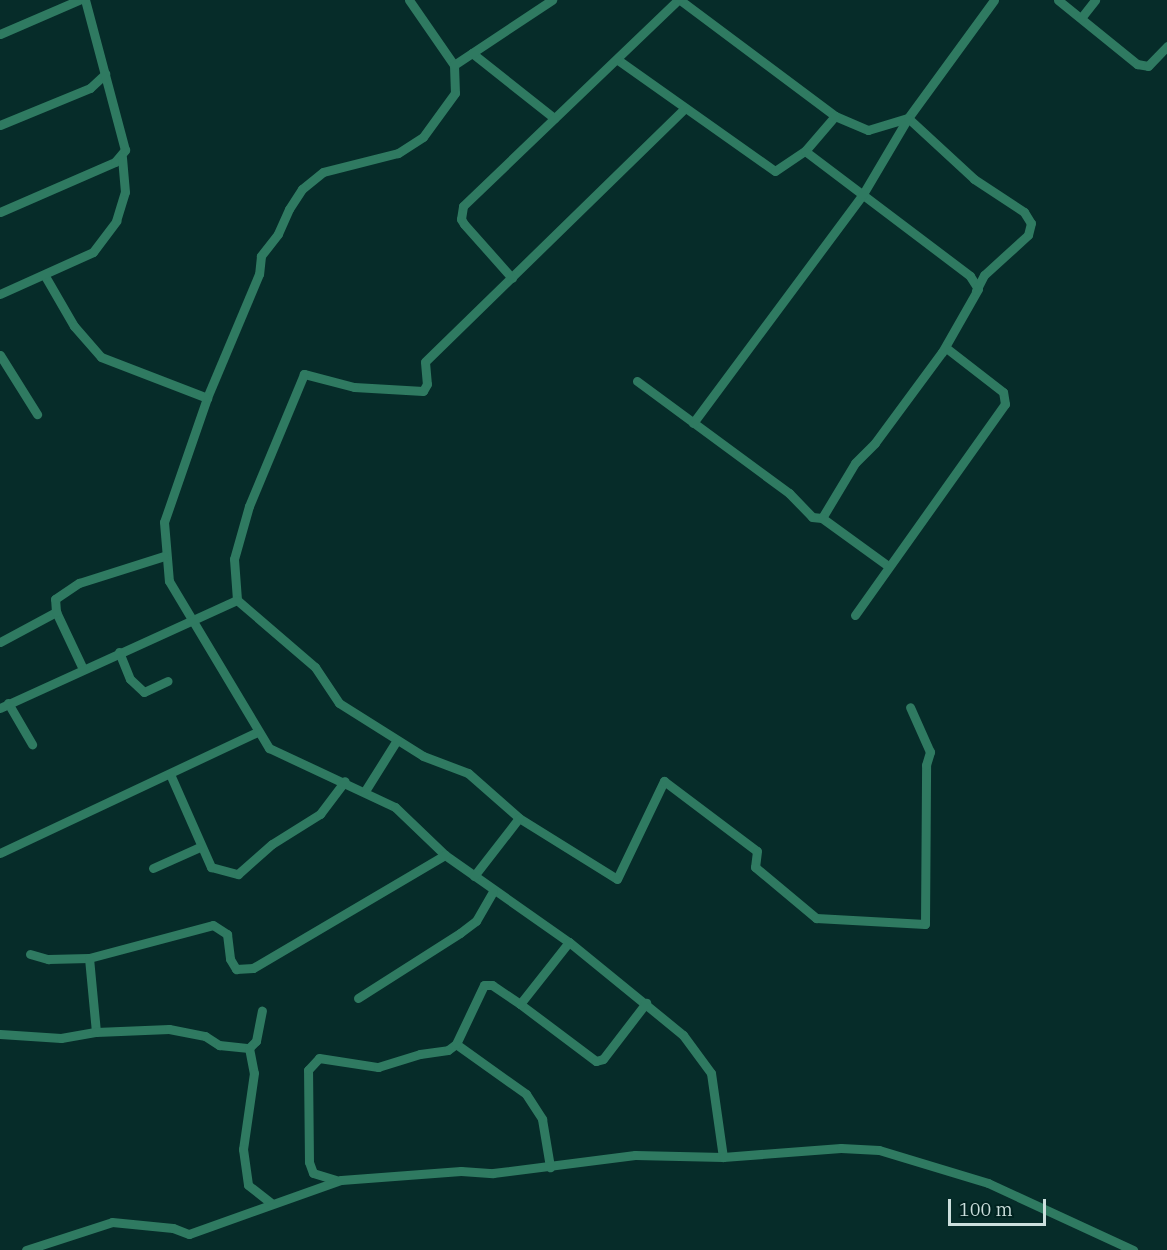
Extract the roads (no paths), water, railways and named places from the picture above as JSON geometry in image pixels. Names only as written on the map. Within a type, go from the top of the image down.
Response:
[{"type":"street","points":[[0,34],[79,0]]},
{"type":"street","points":[[0,294],[45,276],[93,252],[116,222],[125,192],[123,141],[85,0]]},
{"type":"street","points":[[409,0],[454,65],[455,93],[423,137],[398,153],[323,172],[302,189],[261,256],[259,274],[207,398],[164,522],[164,556],[168,581],[257,732],[269,748],[345,781],[395,807],[445,855],[493,892],[569,942],[683,1035],[711,1073],[723,1157]]},
{"type":"street","points":[[454,65],[552,0]]},
{"type":"street","points":[[512,278],[464,224],[461,214],[463,206],[679,0],[835,116],[868,130],[908,118]]},
{"type":"street","points":[[693,423],[863,194],[908,118],[994,0]]},
{"type":"street","points":[[1058,0],[1137,64],[1148,66],[1167,46]]},
{"type":"street","points":[[1081,18],[1095,0]]},
{"type":"street","points":[[472,53],[554,118]]},
{"type":"street","points":[[618,60],[775,171],[805,151],[835,116]]},
{"type":"street","points":[[0,125],[90,88],[105,74]]},
{"type":"street","points":[[685,108],[425,362],[423,391],[354,387],[304,374],[249,506],[234,559],[237,600],[315,667],[339,703],[423,756],[468,773],[519,818],[617,879],[664,781],[757,851],[755,867],[816,918],[925,924],[926,765],[930,752],[910,706]]},
{"type":"street","points":[[822,519],[855,463],[875,443],[945,347],[984,275],[1028,235],[1031,223],[1023,212],[974,179],[908,118]]},
{"type":"street","points":[[805,151],[970,276],[976,291]]},
{"type":"street","points":[[0,212],[122,157]]},
{"type":"street","points":[[45,276],[74,326],[101,357],[207,398]]},
{"type":"street","points":[[855,615],[1005,404],[1003,392],[945,347]]},
{"type":"street","points":[[0,355],[37,414]]},
{"type":"street","points":[[638,381],[789,493],[812,518],[822,519],[888,566]]},
{"type":"street","points":[[82,669],[56,612],[55,599],[79,583],[164,556]]},
{"type":"street","points":[[32,744],[4,706],[191,618],[237,600]]},
{"type":"street","points":[[0,642],[56,612]]},
{"type":"street","points":[[119,652],[130,679],[144,692],[168,681]]},
{"type":"street","points":[[0,853],[257,732]]},
{"type":"street","points":[[365,791],[397,740]]},
{"type":"street","points":[[170,774],[200,847],[211,867],[238,874],[272,844],[320,814],[345,781]]},
{"type":"street","points":[[474,876],[519,818]]},
{"type":"street","points":[[153,868],[200,847]]},
{"type":"street","points":[[30,954],[48,959],[89,958],[213,925],[227,934],[230,959],[236,969],[253,968],[445,855]]},
{"type":"street","points":[[358,998],[476,921],[493,892]]},
{"type":"street","points":[[519,1004],[569,942]]},
{"type":"street","points":[[89,958],[96,1032]]},
{"type":"street","points":[[341,1180],[312,1173],[308,1070],[319,1058],[378,1067],[420,1054],[448,1050],[456,1044],[484,985],[492,985],[596,1060],[603,1059],[646,1003]]},
{"type":"street","points":[[249,1048],[256,1041],[262,1011]]},
{"type":"street","points":[[0,1034],[62,1038],[96,1032],[169,1029],[205,1036],[219,1045],[249,1048]]},
{"type":"street","points":[[456,1044],[526,1094],[542,1119],[550,1167]]},
{"type":"street","points":[[249,1048],[254,1072],[243,1149],[248,1185],[271,1203]]},
{"type":"street","points":[[26,1250],[117,1221],[173,1228],[189,1234],[341,1180],[550,1167],[635,1155],[723,1157],[786,1151],[879,1150],[988,1183],[1133,1250]]}]
